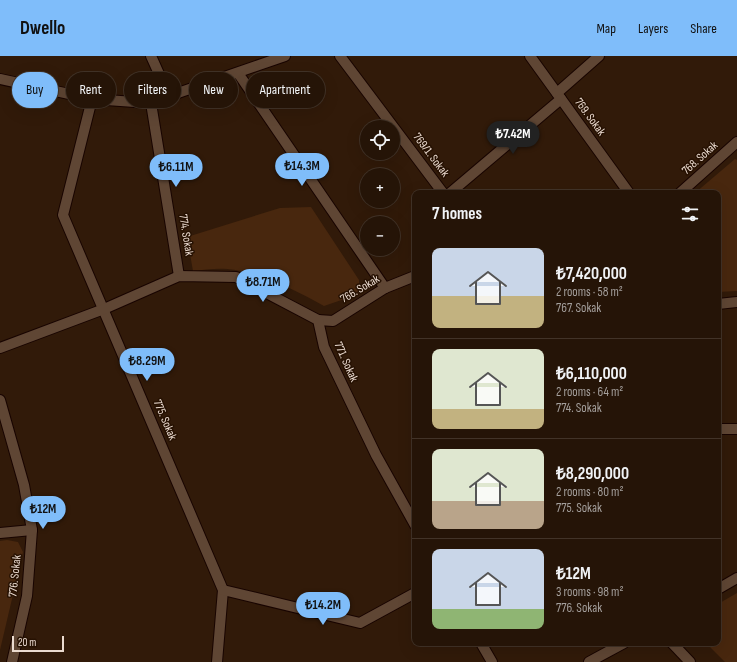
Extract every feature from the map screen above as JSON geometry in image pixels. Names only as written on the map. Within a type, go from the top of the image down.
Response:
[{"type":"street","points":[[150,56],[158,72]]},
{"type":"street","name":"769/1. Sokak","points":[[340,56],[441,190]]},
{"type":"street","name":"769. Sokak","points":[[530,56],[627,190]]},
{"type":"street","points":[[453,190],[559,96],[599,56]]},
{"type":"street","points":[[280,57],[238,73],[385,288]]},
{"type":"street","points":[[0,79],[66,93]]},
{"type":"street","name":"775. Sokak","points":[[90,108],[63,215],[223,590],[217,662]]},
{"type":"street","name":"774. Sokak","points":[[152,108],[179,276]]},
{"type":"street","name":"768. Sokak","points":[[684,190],[736,145]]},
{"type":"street","points":[[0,348],[104,309],[179,276],[236,276],[318,320]]},
{"type":"street","name":"766. Sokak","points":[[318,320],[332,321],[385,288],[412,277]]},
{"type":"street","points":[[721,304],[737,302]]},
{"type":"street","name":"771. Sokak","points":[[318,320],[324,347],[376,455],[412,517]]},
{"type":"street","name":"776. Sokak","points":[[0,400],[24,485],[32,530],[27,596],[12,662]]},
{"type":"street","points":[[721,429],[737,428]]},
{"type":"street","points":[[0,533],[32,530]]},
{"type":"street","points":[[721,587],[737,578]]},
{"type":"street","points":[[223,590],[360,624],[412,595]]},
{"type":"street","points":[[483,646],[492,662]]},
{"type":"street","points":[[590,662],[619,646]]},
{"type":"street","points":[[675,646],[690,662]]},
{"type":"shaded area","points":[[735,159],[737,160],[737,291],[721,292],[721,190],[699,190]]},
{"type":"shaded area","points":[[311,207],[359,280],[359,294],[324,306],[290,288],[252,274],[223,269],[193,271],[187,237],[280,208]]},
{"type":"shaded area","points":[[7,540],[18,542],[23,552],[0,650],[0,541]]},
{"type":"shaded area","points":[[737,593],[737,662],[725,662],[709,646],[721,646],[721,602]]}]
